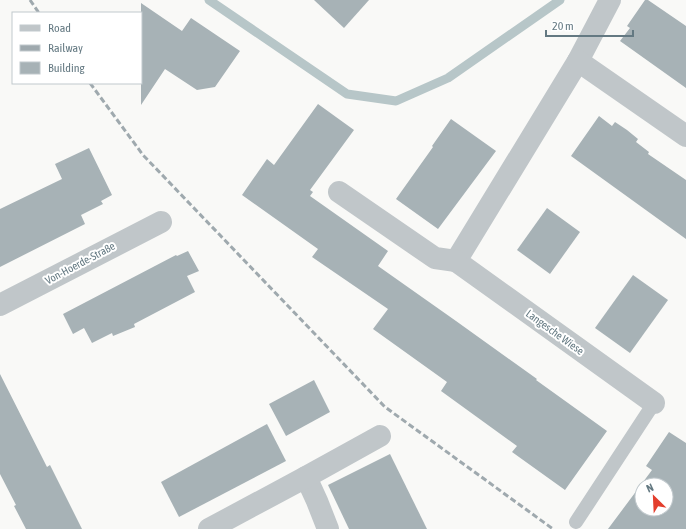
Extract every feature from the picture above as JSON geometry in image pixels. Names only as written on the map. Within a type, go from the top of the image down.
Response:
[{"type":"street","points":[[456,262],[578,61],[610,0]]},
{"type":"street","points":[[578,61],[686,136]]},
{"type":"street","name":"Langesche Wiese","points":[[339,192],[435,258],[456,262],[654,403]]},
{"type":"street","name":"Von-Hoerde-Straße","points":[[0,305],[161,222]]},
{"type":"street","points":[[209,529],[380,436]]},
{"type":"street","points":[[306,477],[328,529]]},
{"type":"lane","points":[[576,522],[654,403]]},
{"type":"building","points":[[314,0],[369,0],[344,28]]},
{"type":"building","points":[[645,0],[648,0],[686,26],[686,88],[620,41],[630,28],[627,26]]},
{"type":"building","points":[[141,3],[182,31],[191,18],[240,51],[215,87],[197,90],[165,69],[141,105]]},
{"type":"building","points":[[318,104],[354,130],[310,190],[313,192],[310,196],[388,251],[378,266],[537,379],[536,380],[607,431],[565,490],[512,452],[517,446],[441,391],[447,382],[373,329],[388,309],[312,257],[318,249],[242,195],[267,159],[274,165]]},
{"type":"building","points":[[599,116],[612,126],[615,122],[627,130],[638,139],[636,142],[649,152],[648,154],[686,180],[686,239],[571,156]]},
{"type":"building","points":[[451,119],[496,151],[438,229],[396,199]]},
{"type":"building","points":[[89,148],[112,195],[101,201],[103,204],[81,215],[85,224],[0,267],[0,209],[62,179],[55,164]]},
{"type":"building","points":[[547,208],[580,232],[550,274],[517,250]]},
{"type":"building","points":[[188,251],[199,271],[187,276],[195,292],[134,324],[135,327],[113,336],[112,333],[92,343],[84,328],[73,334],[63,314],[176,255],[177,256]]},
{"type":"building","points":[[633,275],[668,300],[630,353],[595,328]]},
{"type":"building","points":[[0,374],[47,467],[50,465],[82,529],[26,529],[14,506],[16,505],[0,474]]},
{"type":"building","points":[[314,380],[330,412],[286,436],[269,404]]},
{"type":"building","points":[[267,424],[286,461],[179,517],[161,482]]},
{"type":"building","points":[[669,432],[686,443],[686,529],[608,529],[634,494],[634,517],[674,517],[674,477],[647,477],[652,470],[646,466]]},
{"type":"building","points":[[390,454],[427,529],[349,529],[328,485]]},
{"type":"waterway","points":[[209,0],[347,94],[396,101],[448,78],[560,0]]},
{"type":"railway","points":[[30,0],[38,12]]},
{"type":"railway","points":[[91,84],[143,155],[385,407],[553,529]]}]
